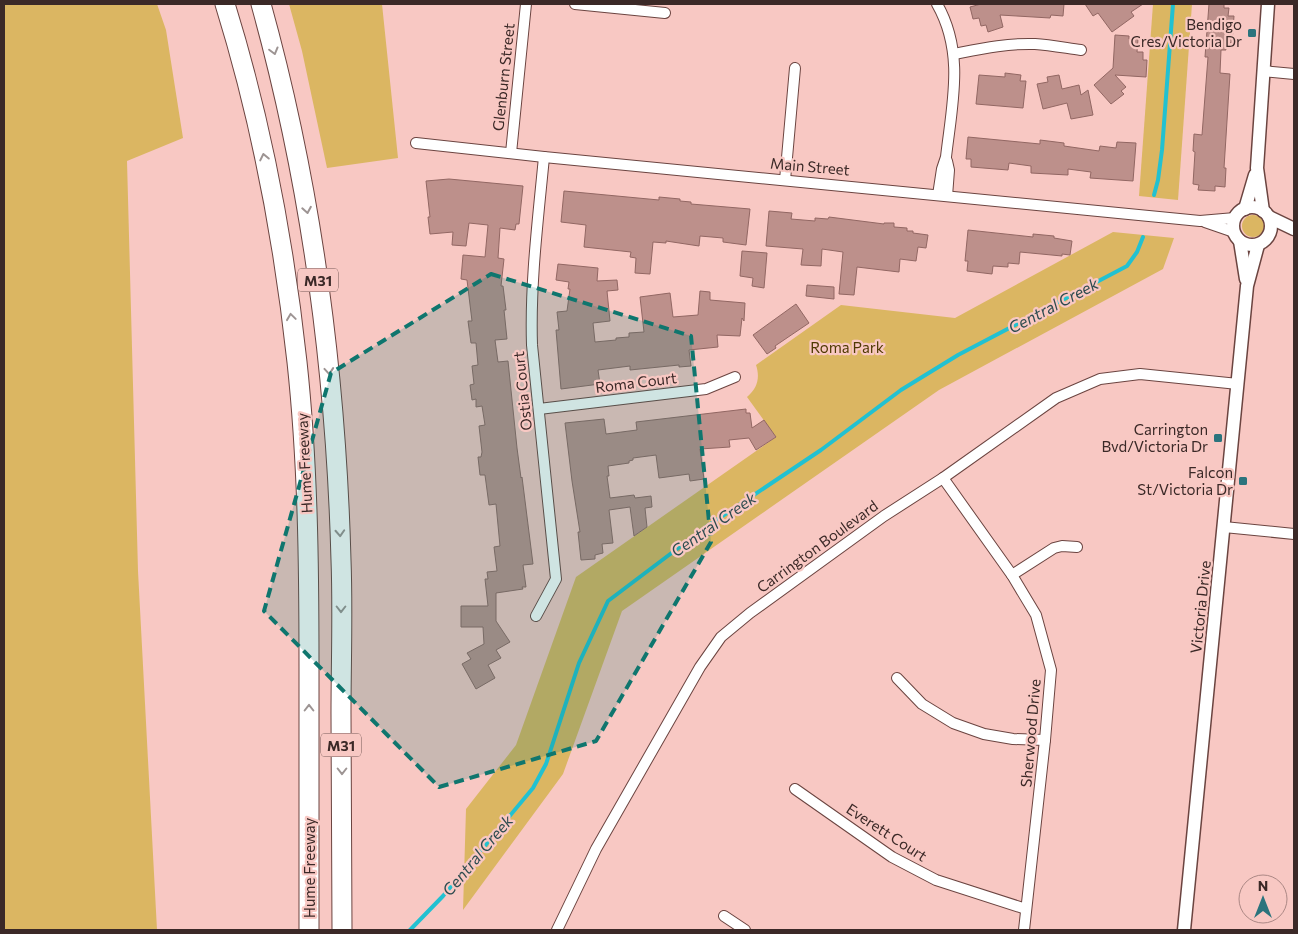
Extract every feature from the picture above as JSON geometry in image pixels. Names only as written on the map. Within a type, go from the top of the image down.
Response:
[{"type":"highway","name":"Hume Freeway","points":[[225,4],[252,99],[271,189],[285,272],[297,363],[304,450],[309,558],[309,930]]},
{"type":"highway","name":"Hume Freeway","points":[[261,4],[276,59],[298,161],[315,256],[329,366],[341,560],[342,930]]},
{"type":"street","name":"Glenburn Street","points":[[511,153],[526,4]]},
{"type":"street","points":[[574,4],[665,13]]},
{"type":"street","points":[[937,4],[950,33],[955,72],[946,157],[948,170],[943,196]]},
{"type":"street","points":[[1268,4],[1257,168],[1245,209],[1235,218],[1237,236],[1245,244],[1258,244],[1269,236],[1294,231]]},
{"type":"street","points":[[954,54],[1020,45],[1046,45],[1081,50]]},
{"type":"street","points":[[785,180],[796,68]]},
{"type":"street","points":[[1264,72],[1294,74]]},
{"type":"street","name":"Main Street","points":[[416,143],[1200,221],[1235,218]]},
{"type":"street","name":"Ostia Court","points":[[536,616],[556,579],[532,345],[531,313],[532,273],[544,157]]},
{"type":"street","points":[[1257,168],[1266,214],[1271,223],[1269,236]]},
{"type":"street","points":[[1245,209],[1258,208],[1294,231]]},
{"type":"street","name":"Main Street","points":[[1200,221],[1237,236]]},
{"type":"street","name":"Victoria Drive","points":[[1237,236],[1248,286]]},
{"type":"street","name":"Victoria Drive","points":[[1184,930],[1248,286],[1258,244]]},
{"type":"street","name":"Carrington Boulevard","points":[[557,930],[596,849],[700,667],[721,637],[750,612],[876,521],[943,478],[1056,398],[1100,379],[1140,374],[1238,384]]},
{"type":"street","name":"Roma Court","points":[[539,409],[706,389],[735,377]]},
{"type":"street","name":"Sherwood Drive","points":[[943,478],[1012,575],[1036,615],[1051,670],[1024,930]]},
{"type":"street","points":[[1224,527],[1294,534]]},
{"type":"street","points":[[1012,575],[1054,548],[1062,546],[1077,547]]},
{"type":"street","points":[[897,678],[922,704],[953,723],[984,734],[1013,739],[1045,740]]},
{"type":"street","name":"Everett Court","points":[[795,788],[892,857],[929,876],[1026,909]]},
{"type":"street","points":[[724,916],[745,930]]},
{"type":"highlighted area","points":[[491,274],[691,336],[711,542],[596,741],[439,787],[264,611],[331,373]]},
{"type":"green space","points":[[4,4],[157,4],[166,30],[183,138],[127,161],[138,571],[157,930],[4,930]]},
{"type":"green space","points":[[289,4],[382,4],[398,158],[327,168],[302,51]]},
{"type":"green space","points":[[1153,4],[1192,4],[1178,200],[1139,196]]},
{"type":"green space","points":[[1253,215],[1261,218],[1264,226],[1261,234],[1253,237],[1245,234],[1242,226],[1245,218]]},
{"type":"green space","name":"Roma Park","points":[[1113,232],[1174,238],[1163,269],[939,390],[622,611],[563,774],[463,910],[466,809],[516,745],[576,577],[776,437],[747,397],[754,390],[757,382],[756,365],[841,305],[955,318]]},
{"type":"building","points":[[981,4],[1064,4],[1063,16],[1051,15],[1050,18],[1000,15],[1003,27],[988,32],[986,25],[981,26],[979,18],[973,19],[970,7]]},
{"type":"building","points":[[1085,4],[1143,4],[1131,12],[1134,16],[1112,32],[1098,13],[1093,16]]},
{"type":"building","points":[[1209,4],[1224,4],[1224,8],[1229,8],[1228,16],[1234,16],[1232,43],[1226,42],[1226,50],[1221,50],[1220,73],[1230,74],[1224,168],[1226,168],[1225,187],[1215,186],[1215,191],[1198,190],[1199,185],[1193,184],[1194,134],[1202,135],[1208,57],[1205,57]]},
{"type":"building","points":[[1115,35],[1129,36],[1129,39],[1138,39],[1137,52],[1143,52],[1143,60],[1147,60],[1146,77],[1115,75],[1126,87],[1121,91],[1124,94],[1111,104],[1094,85],[1113,68]]},
{"type":"building","points":[[1005,73],[1021,75],[1020,81],[1026,81],[1023,108],[976,104],[979,75],[1005,77]]},
{"type":"building","points":[[1059,75],[1062,89],[1079,85],[1081,95],[1088,90],[1093,115],[1071,119],[1067,103],[1043,109],[1037,84],[1048,82],[1047,77]]},
{"type":"building","points":[[968,137],[1040,144],[1040,140],[1099,151],[1100,146],[1116,148],[1117,142],[1136,143],[1133,181],[1090,178],[1091,172],[1068,169],[1068,175],[1031,173],[1031,166],[1009,163],[1008,170],[971,167],[971,159],[966,159]]},
{"type":"building","points":[[449,179],[523,186],[519,224],[516,224],[515,230],[500,228],[498,258],[504,259],[501,286],[503,286],[506,310],[504,310],[507,339],[495,340],[498,362],[508,361],[517,448],[533,564],[523,565],[526,587],[496,593],[496,621],[510,642],[496,650],[501,658],[488,665],[495,678],[476,689],[462,664],[471,659],[467,653],[484,644],[483,627],[461,627],[461,606],[488,606],[485,579],[488,579],[487,572],[497,571],[494,547],[500,546],[496,504],[489,505],[485,475],[480,475],[478,457],[481,457],[482,452],[479,426],[485,425],[482,406],[476,407],[476,399],[472,400],[470,385],[474,384],[472,366],[478,365],[476,343],[471,343],[468,321],[472,321],[467,280],[461,279],[463,255],[485,257],[488,225],[469,223],[466,246],[452,245],[453,232],[430,234],[426,181]]},
{"type":"building","points":[[564,191],[659,200],[659,197],[680,199],[680,201],[691,202],[691,204],[750,209],[746,245],[723,242],[723,238],[700,236],[699,246],[666,241],[666,243],[653,242],[650,274],[635,273],[636,258],[630,257],[631,252],[584,247],[586,225],[561,222]]},
{"type":"building","points":[[769,211],[792,213],[791,219],[815,221],[815,218],[828,219],[829,217],[884,224],[894,223],[894,227],[907,228],[907,231],[913,231],[913,233],[928,235],[926,248],[918,247],[916,261],[900,259],[899,272],[857,267],[854,295],[839,294],[843,252],[822,249],[821,266],[801,265],[803,249],[766,246]]},
{"type":"building","points":[[968,230],[1033,237],[1033,234],[1054,236],[1054,238],[1072,241],[1070,255],[1020,252],[1019,264],[1008,263],[1008,267],[993,266],[992,274],[967,271],[968,261],[965,261]]},
{"type":"building","points":[[742,251],[767,253],[764,288],[752,286],[753,278],[740,276]]},
{"type":"building","points":[[558,264],[598,268],[597,281],[617,280],[618,290],[607,291],[610,321],[593,323],[595,342],[616,340],[616,338],[629,337],[629,333],[644,332],[640,297],[670,293],[673,317],[698,315],[700,291],[710,292],[710,300],[745,303],[744,321],[742,318],[740,336],[717,335],[718,347],[689,350],[691,366],[679,367],[679,365],[630,370],[630,366],[598,370],[600,384],[561,389],[556,330],[559,330],[557,312],[567,311],[570,289],[568,289],[569,282],[556,280]]},
{"type":"building","points":[[807,285],[834,287],[834,299],[806,296]]},
{"type":"building","points":[[796,304],[809,323],[775,346],[776,348],[767,354],[753,335]]},
{"type":"building","points":[[746,409],[746,413],[750,413],[752,428],[764,420],[776,437],[756,450],[749,438],[729,440],[730,447],[700,449],[704,479],[690,481],[689,474],[659,478],[656,455],[633,458],[629,463],[608,466],[609,476],[607,476],[610,498],[634,495],[635,498],[651,496],[652,507],[645,508],[647,527],[634,536],[630,507],[609,510],[613,543],[602,544],[603,553],[595,555],[595,559],[581,560],[578,532],[580,532],[565,423],[604,419],[606,434],[637,430],[636,422]]},
{"type":"waterway","name":"Central Creek","points":[[1154,195],[1162,150],[1173,4]]},
{"type":"waterway","name":"Central Creek","points":[[410,930],[443,896],[533,788],[546,764],[579,663],[608,601],[706,527],[821,450],[901,390],[958,355],[1127,266],[1137,252],[1143,237]]},
{"type":"place","name":"Bendigo Cres/Victoria Dr","points":[[1252,33]]},
{"type":"place","name":"Carrington Bvd/Victoria Dr","points":[[1218,438]]},
{"type":"place","name":"Falcon St/Victoria Dr","points":[[1243,481]]}]
